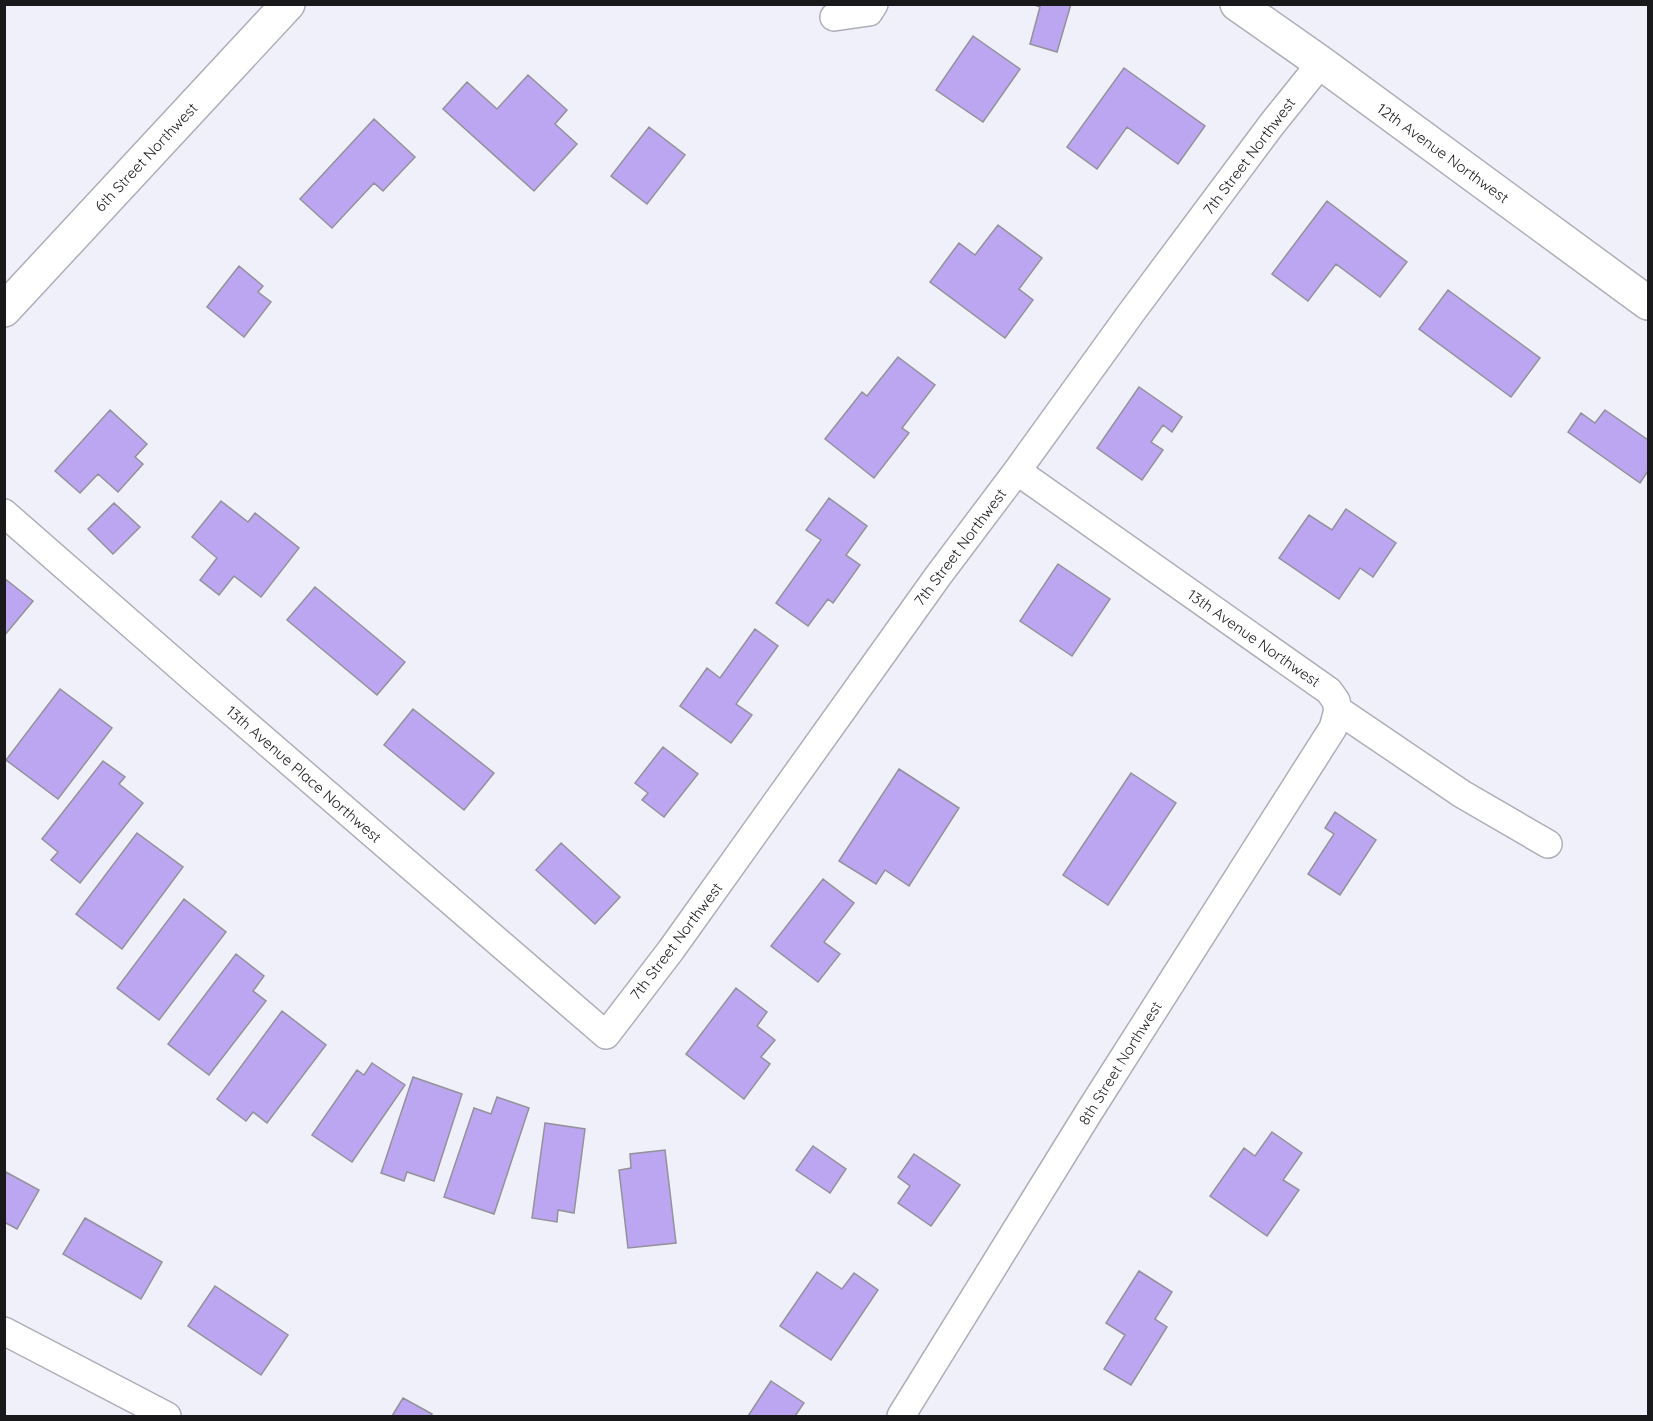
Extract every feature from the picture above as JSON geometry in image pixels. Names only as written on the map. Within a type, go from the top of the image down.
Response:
[{"type":"main road","name":"6th Street Northwest","points":[[4,310],[288,4]]},
{"type":"main road","name":"12th Avenue Northwest","points":[[1237,4],[1648,303]]},
{"type":"street","points":[[834,17],[869,12],[874,4]]},
{"type":"street","name":"7th Street Northwest","points":[[606,1035],[671,950],[938,576],[1152,284],[1272,124],[1321,63]]},
{"type":"street","name":"13th Avenue Northwest","points":[[1017,471],[1329,691],[1336,701],[1338,710],[1462,794],[1548,844]]},
{"type":"street","name":"13th Avenue Place Northwest","points":[[4,513],[606,1035]]},
{"type":"street","name":"8th Street Northwest","points":[[901,1416],[1089,1112],[1333,728],[1338,710]]},
{"type":"street","points":[[4,1331],[167,1416]]},
{"type":"building","points":[[1032,4],[1071,4],[1057,52],[1030,44],[1040,7]]},
{"type":"building","points":[[973,36],[1020,69],[983,122],[936,90]]},
{"type":"building","points":[[1124,68],[1205,126],[1178,164],[1127,127],[1097,169],[1067,147]]},
{"type":"building","points":[[528,75],[567,110],[555,124],[577,144],[534,191],[443,109],[467,82],[497,109]]},
{"type":"building","points":[[374,119],[415,157],[383,191],[374,183],[332,228],[300,199]]},
{"type":"building","points":[[649,127],[685,155],[647,204],[611,176]]},
{"type":"building","points":[[1327,201],[1407,262],[1380,297],[1336,264],[1308,301],[1272,274]]},
{"type":"building","points":[[998,225],[1042,258],[1019,289],[1033,300],[1005,338],[930,282],[959,243],[975,255]]},
{"type":"building","points":[[239,266],[263,286],[258,292],[271,302],[244,337],[207,307]]},
{"type":"building","points":[[1448,290],[1540,358],[1511,397],[1419,329]]},
{"type":"building","points":[[898,357],[935,385],[902,428],[909,433],[874,478],[825,439],[862,392],[867,396]]},
{"type":"building","points":[[1139,387],[1182,417],[1172,432],[1163,425],[1151,442],[1163,450],[1142,480],[1097,448]]},
{"type":"building","points":[[110,410],[147,444],[135,457],[143,464],[118,492],[98,474],[80,493],[55,471]]},
{"type":"building","points":[[1605,410],[1648,440],[1648,471],[1640,483],[1568,432],[1581,413],[1595,423]]},
{"type":"building","points":[[829,498],[867,526],[846,555],[860,565],[833,603],[828,599],[808,626],[776,603],[821,540],[806,530]]},
{"type":"building","points":[[221,501],[248,522],[255,513],[299,548],[261,597],[234,576],[219,595],[200,580],[217,558],[192,537]]},
{"type":"building","points":[[114,503],[140,527],[113,554],[88,529]]},
{"type":"building","points":[[1346,509],[1396,543],[1373,577],[1360,568],[1339,599],[1279,558],[1309,515],[1332,530]]},
{"type":"building","points":[[1058,564],[1110,599],[1072,656],[1020,621]]},
{"type":"building","points":[[4,578],[33,601],[4,636]]},
{"type":"building","points":[[315,587],[405,662],[377,695],[287,620]]},
{"type":"building","points":[[755,629],[778,646],[736,704],[752,715],[731,743],[680,706],[707,668],[720,678]]},
{"type":"building","points":[[60,689],[112,728],[58,799],[6,760]]},
{"type":"building","points":[[413,709],[494,773],[464,810],[384,745]]},
{"type":"building","points":[[663,747],[698,774],[664,817],[642,800],[648,793],[635,783]]},
{"type":"building","points":[[103,761],[125,777],[119,784],[143,803],[80,883],[51,860],[58,852],[42,839]]},
{"type":"building","points":[[899,769],[959,808],[909,886],[885,870],[876,884],[839,861]]},
{"type":"building","points":[[1131,773],[1176,803],[1108,905],[1063,875]]},
{"type":"building","points":[[1335,812],[1376,840],[1340,895],[1308,874],[1334,834],[1325,828]]},
{"type":"building","points":[[137,833],[183,867],[122,949],[76,914]]},
{"type":"building","points":[[561,843],[620,897],[595,924],[536,870]]},
{"type":"building","points":[[823,879],[854,903],[824,942],[840,954],[818,982],[771,946]]},
{"type":"building","points":[[184,899],[226,932],[159,1020],[117,988]]},
{"type":"building","points":[[236,954],[264,976],[253,991],[266,1001],[209,1075],[168,1044]]},
{"type":"building","points":[[736,988],[767,1012],[757,1026],[775,1040],[761,1057],[770,1064],[744,1099],[686,1054]]},
{"type":"building","points":[[282,1011],[326,1045],[267,1123],[253,1112],[246,1121],[217,1099]]},
{"type":"building","points":[[372,1063],[405,1085],[352,1162],[312,1135],[357,1070],[364,1075]]},
{"type":"building","points":[[413,1077],[462,1094],[434,1181],[407,1172],[404,1181],[381,1173]]},
{"type":"building","points":[[497,1097],[529,1108],[494,1214],[444,1197],[474,1108],[491,1114]]},
{"type":"building","points":[[545,1123],[585,1129],[574,1213],[558,1210],[557,1222],[532,1218]]},
{"type":"building","points":[[1272,1132],[1302,1153],[1283,1180],[1299,1190],[1267,1236],[1210,1196],[1244,1148],[1255,1156]]},
{"type":"building","points":[[813,1146],[846,1169],[830,1193],[796,1170]]},
{"type":"building","points":[[665,1150],[676,1243],[628,1248],[619,1170],[631,1168],[630,1154]]},
{"type":"building","points":[[914,1154],[960,1185],[931,1226],[898,1203],[910,1186],[898,1177]]},
{"type":"building","points":[[4,1171],[39,1190],[17,1229],[4,1222]]},
{"type":"building","points":[[85,1218],[162,1262],[141,1299],[63,1254]]},
{"type":"building","points":[[1139,1271],[1172,1292],[1155,1319],[1167,1327],[1131,1385],[1104,1369],[1125,1335],[1106,1323]]},
{"type":"building","points":[[817,1272],[842,1289],[854,1273],[878,1290],[831,1360],[780,1326]]},
{"type":"building","points":[[215,1286],[288,1335],[261,1375],[188,1326]]},
{"type":"building","points":[[771,1381],[804,1403],[795,1416],[748,1416]]},
{"type":"building","points":[[403,1398],[432,1414],[430,1416],[392,1416]]}]
